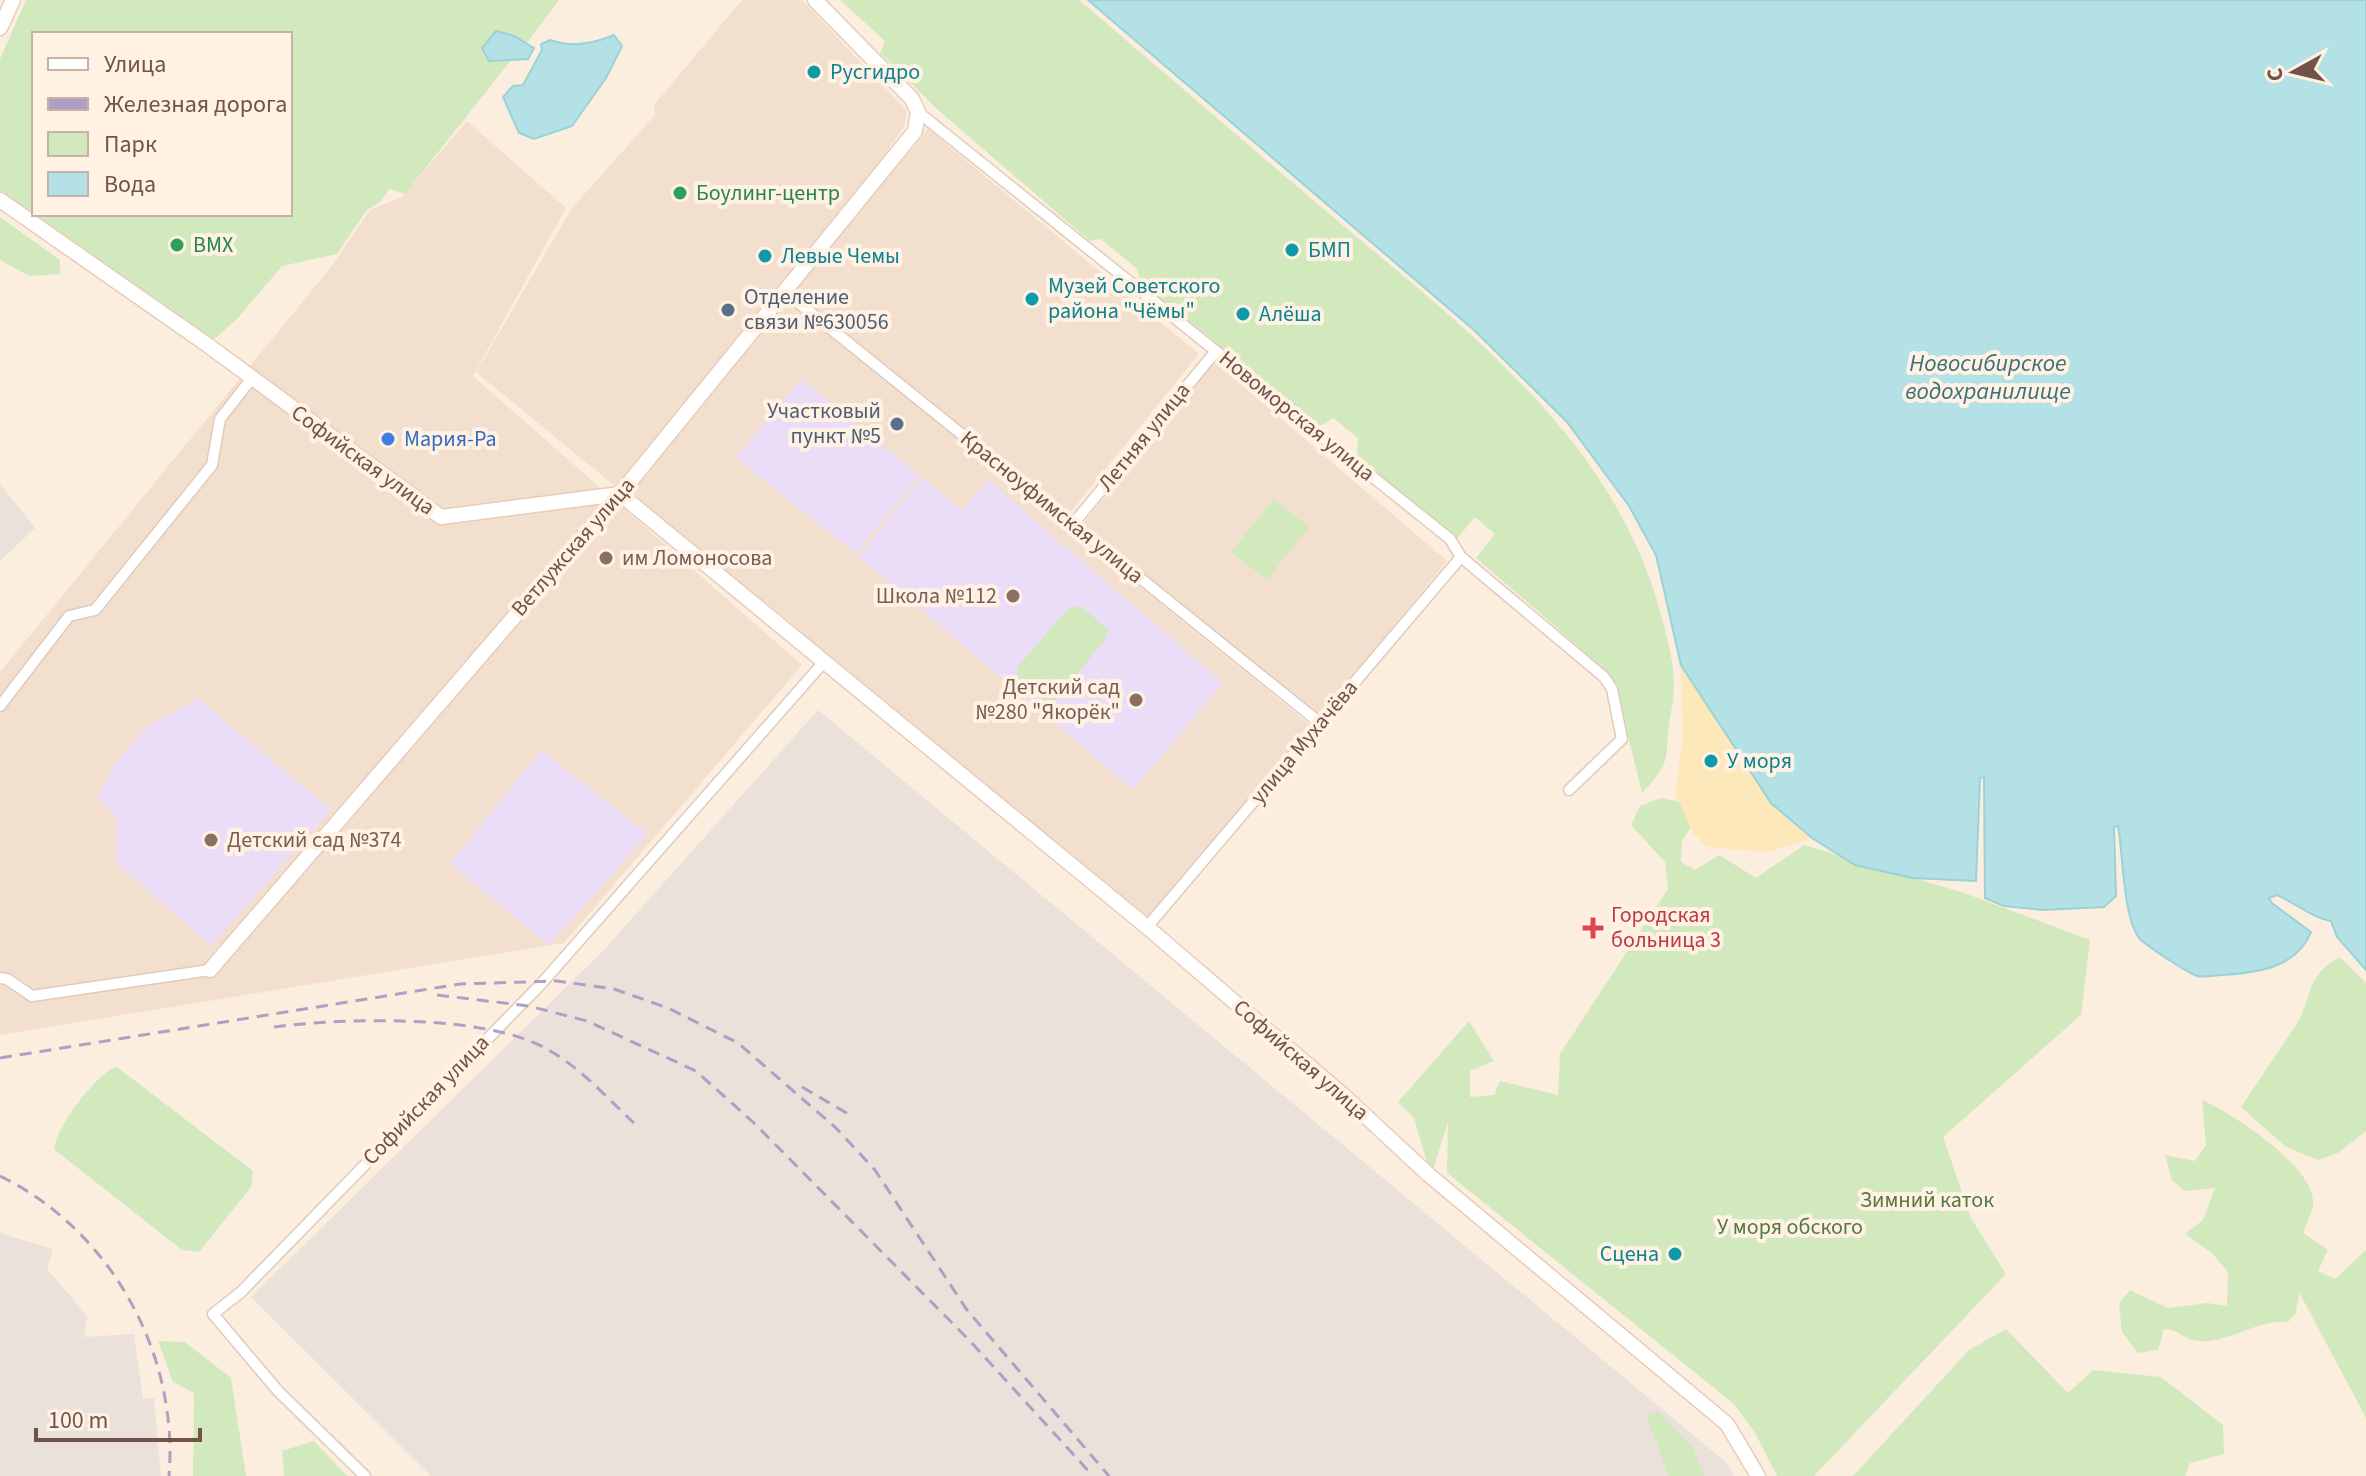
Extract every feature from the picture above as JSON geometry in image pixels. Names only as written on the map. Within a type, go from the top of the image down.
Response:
[{"type":"main road","points":[[0,28],[13,0]]},
{"type":"main road","name":"Новоморская улица","points":[[815,0],[912,99],[918,112]]},
{"type":"main road","name":"Ветлужская улица","points":[[210,970],[620,494],[893,161],[915,131],[918,112]]},
{"type":"main road","name":"Софийская улица","points":[[0,200],[252,378],[441,517],[620,494],[1147,927],[1343,1095],[1429,1175],[1727,1424],[1758,1476]]},
{"type":"street","name":"Новоморская улица","points":[[918,112],[1450,539],[1461,557],[1578,652],[1612,689],[1622,739],[1569,790]]},
{"type":"street","name":"Красноуфимская улица","points":[[784,291],[1320,723]]},
{"type":"street","name":"Летняя улица","points":[[1073,524],[1216,351]]},
{"type":"street","points":[[0,706],[69,616],[95,610],[212,465],[220,419],[252,378]]},
{"type":"street","name":"улица Мухачёва","points":[[1147,927],[1461,557]]},
{"type":"street","name":"Софийская улица","points":[[365,1476],[278,1391],[213,1314],[241,1292],[545,980],[823,663]]},
{"type":"street","points":[[0,978],[32,996],[210,970]]},
{"type":"shaded area","points":[[742,0],[802,0],[907,111],[905,125],[882,159],[616,487],[476,372],[572,208],[655,115],[654,105]]},
{"type":"shaded area","points":[[467,121],[566,208],[473,376],[802,665],[564,943],[0,1035],[0,672],[331,267],[370,210],[402,197]]},
{"type":"shaded area","points":[[928,129],[1199,354],[1068,515],[792,291]]},
{"type":"shaded area","points":[[786,299],[1310,725],[1147,921],[628,494]]},
{"type":"shaded area","points":[[1215,362],[1447,561],[1319,717],[1082,525]]},
{"type":"shaded area","points":[[801,379],[919,475],[856,554],[736,458]]},
{"type":"shaded area","name":"Школа №112","points":[[921,477],[962,510],[988,480],[1223,683],[1133,790],[859,557]]},
{"type":"shaded area","points":[[0,484],[35,528],[0,561]]},
{"type":"shaded area","name":"Детский сад №374","points":[[199,699],[331,810],[211,946],[117,863],[116,817],[98,797],[114,765],[148,726]]},
{"type":"shaded area","points":[[818,710],[1727,1463],[1734,1476],[431,1476],[251,1297],[602,952]]},
{"type":"shaded area","name":"Детский сад №374","points":[[541,750],[648,834],[549,945],[450,864]]},
{"type":"shaded area","points":[[0,1233],[53,1249],[47,1269],[87,1316],[84,1337],[134,1334],[143,1399],[154,1398],[161,1476],[0,1476]]},
{"type":"green space","points":[[26,0],[559,0],[527,43],[496,31],[491,35],[489,61],[512,59],[405,194],[389,189],[381,201],[366,211],[337,254],[282,266],[237,319],[213,340],[197,334],[0,194],[0,59]]},
{"type":"green space","points":[[840,0],[1079,0],[1422,292],[1521,384],[1566,434],[1605,488],[1637,546],[1660,611],[1672,661],[1673,699],[1664,763],[1642,793],[1617,690],[1602,667],[1476,558],[1495,534],[1475,517],[1455,541],[1357,456],[1358,438],[1333,418],[1321,426],[1141,283],[1137,269],[1101,239],[1090,241],[939,111],[880,53],[885,41]]},
{"type":"green space","points":[[0,217],[60,260],[60,274],[29,276],[0,260]]},
{"type":"green space","points":[[1274,499],[1309,527],[1267,580],[1231,552]]},
{"type":"green space","points":[[1081,606],[1108,630],[1106,638],[1054,703],[1047,704],[1018,678],[1017,668],[1068,608]]},
{"type":"green space","name":"У моря обского","points":[[1661,798],[1696,805],[1699,817],[1682,840],[1681,862],[1695,870],[1719,855],[1756,878],[1804,845],[1964,893],[2090,940],[2081,1015],[1943,1137],[1971,1218],[2006,1274],[1814,1476],[1777,1476],[1754,1431],[1734,1404],[1447,1173],[1448,1122],[1431,1176],[1414,1118],[1398,1102],[1469,1021],[1494,1061],[1470,1071],[1470,1097],[1494,1095],[1500,1081],[1558,1095],[1560,1054],[1668,889],[1665,862],[1631,825],[1640,806]]},
{"type":"green space","points":[[2340,957],[2366,983],[2366,1131],[2338,1153],[2318,1160],[2286,1147],[2241,1107],[2294,1028],[2320,972]]},
{"type":"green space","points":[[117,1067],[253,1171],[251,1187],[199,1252],[182,1250],[55,1150],[61,1130],[78,1102],[100,1078]]},
{"type":"green space","points":[[2202,1100],[2270,1143],[2301,1174],[2310,1189],[2313,1203],[2303,1233],[2328,1250],[2318,1271],[2335,1279],[2366,1250],[2366,1418],[2299,1292],[2296,1313],[2288,1322],[2264,1325],[2216,1340],[2193,1340],[2164,1329],[2158,1350],[2138,1353],[2122,1332],[2119,1303],[2130,1290],[2168,1308],[2207,1303],[2227,1306],[2228,1272],[2213,1254],[2185,1234],[2203,1220],[2215,1188],[2185,1191],[2172,1180],[2165,1155],[2195,1161],[2206,1145]]},
{"type":"green space","points":[[2006,1329],[2068,1393],[2093,1370],[2161,1377],[2223,1425],[2224,1454],[2190,1463],[2185,1476],[1853,1476],[1969,1350]]},
{"type":"green space","points":[[158,1341],[185,1342],[231,1378],[246,1476],[193,1476],[194,1393],[173,1382]]},
{"type":"green space","points":[[1657,1411],[1692,1447],[1704,1476],[1669,1476],[1646,1415]]},
{"type":"green space","points":[[314,1441],[347,1476],[284,1476],[282,1451]]},
{"type":"sand","name":"У моря","points":[[1681,665],[1771,803],[1812,838],[1768,852],[1707,847],[1693,833],[1675,793],[1683,739]]},
{"type":"water","name":"Новосибирское водохранилище","points":[[1088,0],[2366,0],[2366,970],[2337,937],[2331,921],[2277,895],[2269,898],[2272,903],[2311,932],[2296,954],[2274,966],[2248,972],[2203,977],[2185,970],[2146,944],[2135,931],[2127,903],[2118,826],[2114,827],[2116,896],[2104,907],[2043,910],[2004,906],[1985,898],[1984,777],[1980,778],[1976,881],[1913,878],[1855,865],[1812,838],[1771,803],[1681,665],[1656,555],[1629,506],[1567,422],[1474,330]]},
{"type":"water","points":[[496,31],[514,36],[534,48],[528,59],[489,61],[482,48]]},
{"type":"water","points":[[614,35],[622,46],[606,78],[572,126],[534,139],[519,133],[503,97],[513,86],[523,85],[542,50],[541,44],[550,40],[582,44]]},
{"type":"railway","points":[[0,1058],[460,984],[557,981],[614,989],[668,1008],[738,1043],[836,1128],[875,1170],[967,1310],[1109,1476]]},
{"type":"railway","points":[[437,995],[529,1006],[587,1021],[696,1071],[754,1123],[970,1341],[1093,1476]]},
{"type":"railway","points":[[274,1027],[412,1021],[487,1029],[519,1037],[545,1048],[569,1064],[634,1123]]},
{"type":"railway","points":[[802,1087],[850,1115]]},
{"type":"railway","points":[[0,1176],[40,1199],[75,1228],[105,1262],[130,1300],[149,1342],[162,1385],[169,1430],[169,1476]]},
{"type":"place","name":"Русгидро","points":[[814,72]]},
{"type":"place","name":"Боулинг-центр","points":[[680,193]]},
{"type":"place","name":"BMX","points":[[177,245]]},
{"type":"place","name":"БМП","points":[[1292,250]]},
{"type":"place","name":"Левые Чемы","points":[[765,256]]},
{"type":"place","name":"Музей Советского района \"Чёмы\"","points":[[1032,299]]},
{"type":"place","name":"Отделение связи №630056","points":[[728,310]]},
{"type":"place","name":"Алёша","points":[[1243,314]]},
{"type":"place","name":"Участковый пункт №5","points":[[897,424]]},
{"type":"place","name":"Мария-Ра","points":[[388,439]]},
{"type":"place","name":"им Ломоносова","points":[[606,558]]},
{"type":"place","name":"Школа №112","points":[[1013,596]]},
{"type":"place","name":"Детский сад №280 \"Якорёк\"","points":[[1136,700]]},
{"type":"place","name":"У моря","points":[[1711,761]]},
{"type":"place","name":"Детский сад №374","points":[[211,840]]},
{"type":"place","name":"Городская больница 3","points":[[1593,928]]},
{"type":"place","name":"Сцена","points":[[1675,1254]]},
{"type":"park label","name":"Зимний каток","points":[[1927,1200]]}]
